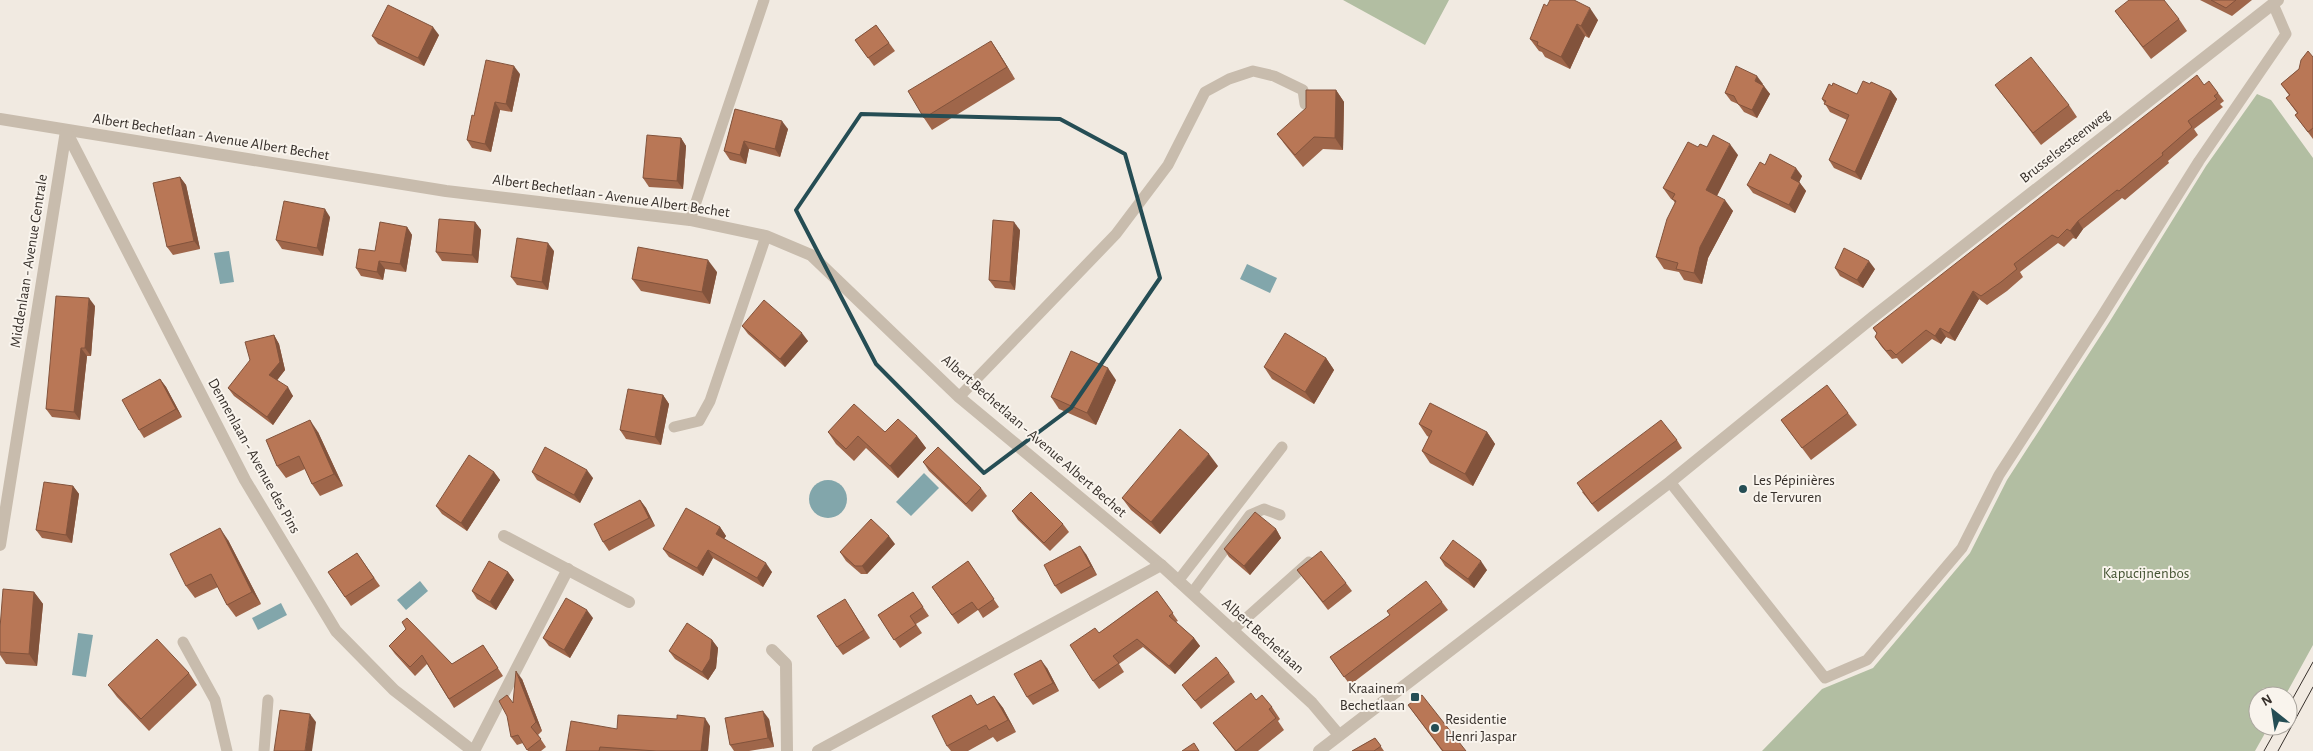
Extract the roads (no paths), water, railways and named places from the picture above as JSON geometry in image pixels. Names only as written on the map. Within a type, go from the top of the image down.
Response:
[{"type":"street","name":"Brusselsesteenweg","points":[[1319,751],[1670,482],[1873,317],[2275,2]]},
{"type":"street","name":"Albert Bechetlaan - Avenue Albert Bechet","points":[[0,119],[446,190],[690,220],[766,236],[811,254],[959,397],[1161,565]]},
{"type":"street","name":"Middenlaan - Avenue Centrale","points":[[0,546],[66,131]]},
{"type":"street","name":"Dennenlaan - Avenue des Pins","points":[[66,131],[245,480],[336,631],[394,690],[474,751]]},
{"type":"street","points":[[504,536],[629,602]]},
{"type":"street","points":[[818,751],[1161,565]]},
{"type":"street","name":"Albert Bechetlaan","points":[[1161,565],[1312,702],[1339,735]]},
{"type":"street","points":[[474,751],[568,570]]},
{"type":"street","points":[[772,650],[786,664],[788,751]]},
{"type":"lane","points":[[690,220],[764,0]]},
{"type":"lane","points":[[1670,482],[1825,678],[1867,660],[1962,548],[1999,475],[2199,161],[2286,34],[2275,2]]},
{"type":"lane","points":[[959,397],[1116,234],[1168,165],[1205,92],[1253,71],[1274,76],[1303,90],[1305,104]]},
{"type":"lane","points":[[674,426],[699,421],[710,401],[766,236]]},
{"type":"lane","points":[[1178,581],[1282,447]]},
{"type":"lane","points":[[1192,593],[1250,515],[1264,509],[1280,515]]},
{"type":"lane","points":[[1232,630],[1314,558]]},
{"type":"lane","points":[[183,642],[215,700],[227,751]]},
{"type":"lane","points":[[264,751],[268,700]]},
{"type":"water","points":[[229,251],[234,282],[220,284],[214,253]]},
{"type":"water","points":[[1247,264],[1277,278],[1270,293],[1240,279]]},
{"type":"water","points":[[924,473],[939,488],[911,516],[896,502]]},
{"type":"water","points":[[828,480],[842,485],[847,499],[842,513],[828,518],[814,513],[809,499],[814,485]]},
{"type":"water","points":[[420,581],[428,591],[406,610],[397,600]]},
{"type":"water","points":[[281,603],[287,615],[258,630],[252,618]]},
{"type":"water","points":[[78,633],[93,635],[86,677],[72,675]]},
{"type":"tram line","points":[[2298,689],[2313,662]]},
{"type":"tram line","points":[[2278,751],[2313,687]]},
{"type":"tram line","points":[[2264,751],[2272,736]]},
{"type":"place","name":"Les Pépinières de Tervuren","points":[[1743,489]]},
{"type":"place","name":"Kraainem Bechetlaan","points":[[1415,697]]},
{"type":"place","name":"Residentie Henri Jaspar","points":[[1435,728]]},
{"type":"park label","name":"Kapucijnenbos","points":[[2146,573]]}]
